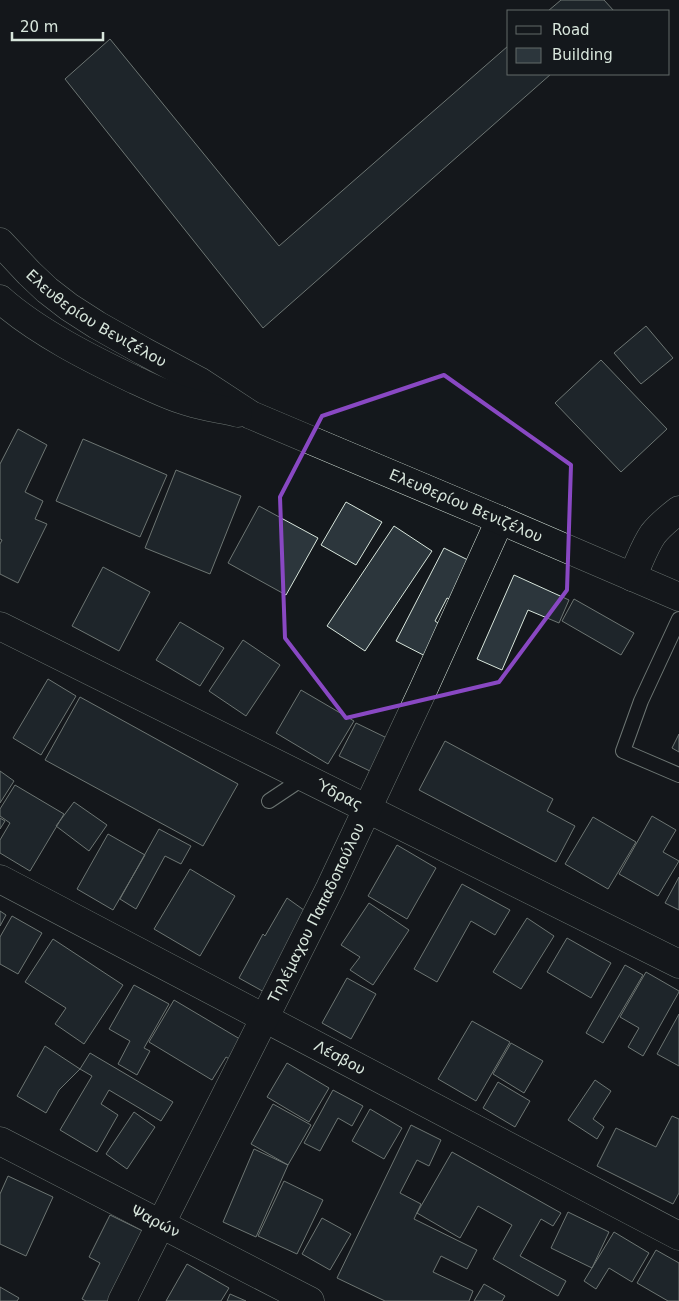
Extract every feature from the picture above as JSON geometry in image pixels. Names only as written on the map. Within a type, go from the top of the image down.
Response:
[{"type":"street","name":"Ελευθερίου Βενιζέλου","points":[[0,242],[29,273],[69,307],[143,351],[199,380],[251,415],[679,597]]},
{"type":"street","name":"Ελευθερίου Βενιζέλου","points":[[2,303],[36,326],[92,358],[161,392],[189,403],[251,415]]},
{"type":"street","points":[[632,577],[653,534],[679,510]]},
{"type":"street","name":"Τηλέμαχου Παπαδοπούλου","points":[[122,1301],[319,911],[500,520]]},
{"type":"street","name":"Ύδρας","points":[[0,626],[679,964]]},
{"type":"street","name":"Λέσβου","points":[[0,879],[679,1236]]},
{"type":"street","name":"Ψαρών","points":[[0,1141],[310,1301]]},
{"type":"lane","points":[[679,618],[641,701],[622,751],[679,775]]},
{"type":"lane","points":[[269,800],[305,777]]},
{"type":"highlighted area","points":[[444,375],[571,465],[567,590],[499,682],[346,718],[285,638],[280,497],[322,416]]},
{"type":"building","points":[[561,0],[604,0],[613,10],[549,10]]},
{"type":"building","points":[[110,39],[279,246],[507,47],[507,75],[550,75],[263,328],[65,79]]},
{"type":"building","points":[[646,326],[673,358],[641,384],[614,353]]},
{"type":"building","points":[[601,360],[667,429],[621,472],[555,403]]},
{"type":"building","points":[[18,429],[47,445],[25,492],[43,501],[35,519],[47,524],[18,583],[0,574],[0,544],[2,540],[0,539],[0,464]]},
{"type":"building","points":[[83,439],[167,475],[140,537],[56,501]]},
{"type":"building","points":[[176,470],[241,496],[210,574],[145,548]]},
{"type":"building","points":[[346,502],[382,522],[356,565],[321,545]]},
{"type":"building","points":[[259,506],[318,538],[286,595],[228,563]]},
{"type":"building","points":[[394,526],[432,551],[365,651],[327,626]]},
{"type":"building","points":[[444,548],[480,566],[462,604],[447,598],[435,621],[450,631],[435,661],[396,641]]},
{"type":"building","points":[[103,567],[150,592],[119,651],[72,626]]},
{"type":"building","points":[[514,575],[569,600],[559,623],[528,610],[502,670],[477,659]]},
{"type":"building","points":[[574,599],[634,633],[621,655],[562,621]]},
{"type":"building","points":[[180,622],[224,648],[200,686],[156,660]]},
{"type":"building","points":[[243,640],[280,665],[246,716],[209,691]]},
{"type":"building","points":[[48,679],[76,696],[41,755],[13,738]]},
{"type":"building","points":[[301,690],[354,721],[328,764],[276,733]]},
{"type":"building","points":[[80,697],[238,784],[203,846],[45,760]]},
{"type":"building","points":[[356,723],[389,739],[372,772],[339,756]]},
{"type":"building","points":[[679,734],[679,752],[672,748]]},
{"type":"building","points":[[445,741],[553,799],[547,811],[575,826],[556,862],[419,790]]},
{"type":"building","points":[[0,771],[14,781],[0,803]]},
{"type":"building","points":[[15,785],[64,814],[30,871],[0,853],[0,840],[10,823],[0,816],[0,809]]},
{"type":"building","points":[[74,802],[107,825],[89,851],[56,826]]},
{"type":"building","points":[[652,816],[676,830],[663,852],[679,861],[658,896],[619,874]]},
{"type":"building","points":[[593,817],[636,842],[608,889],[565,864]]},
{"type":"building","points":[[0,818],[5,821],[0,829]]},
{"type":"building","points":[[159,829],[191,846],[181,864],[165,856],[136,909],[120,899]]},
{"type":"building","points":[[108,834],[145,855],[113,910],[77,889]]},
{"type":"building","points":[[397,845],[436,868],[407,919],[368,896]]},
{"type":"building","points":[[190,869],[235,896],[200,956],[154,929]]},
{"type":"building","points":[[679,877],[679,910],[665,903]]},
{"type":"building","points":[[462,884],[510,910],[495,935],[471,921],[437,982],[414,969]]},
{"type":"building","points":[[287,898],[315,918],[275,998],[239,978],[263,934],[265,936]]},
{"type":"building","points":[[369,903],[409,930],[373,985],[350,970],[360,957],[341,945]]},
{"type":"building","points":[[0,911],[6,915],[0,926]]},
{"type":"building","points":[[12,916],[42,933],[18,974],[0,964],[0,937]]},
{"type":"building","points":[[527,918],[554,936],[521,989],[493,972]]},
{"type":"building","points":[[567,938],[611,963],[591,998],[547,972]]},
{"type":"building","points":[[53,939],[123,985],[84,1044],[55,1024],[66,1008],[25,982]]},
{"type":"building","points":[[625,965],[643,975],[603,1043],[586,1033]]},
{"type":"building","points":[[646,972],[679,992],[643,1056],[628,1047],[639,1028],[620,1017]]},
{"type":"building","points":[[347,978],[376,994],[351,1039],[322,1023]]},
{"type":"building","points":[[134,985],[169,1004],[144,1048],[150,1051],[137,1075],[118,1064],[130,1041],[109,1029]]},
{"type":"building","points":[[174,1000],[250,1045],[238,1064],[226,1057],[212,1080],[149,1042]]},
{"type":"building","points":[[679,1014],[679,1066],[657,1054]]},
{"type":"building","points":[[472,1021],[510,1042],[476,1101],[438,1079]]},
{"type":"building","points":[[511,1043],[543,1061],[524,1093],[493,1074]]},
{"type":"building","points":[[45,1046],[80,1069],[59,1090],[46,1113],[17,1096]]},
{"type":"building","points":[[90,1053],[173,1102],[161,1121],[109,1090],[101,1104],[118,1115],[97,1152],[60,1130],[92,1076],[80,1069]]},
{"type":"building","points":[[287,1063],[329,1088],[309,1122],[267,1097]]},
{"type":"building","points":[[595,1080],[611,1091],[593,1119],[604,1127],[597,1139],[568,1120]]},
{"type":"building","points":[[498,1082],[530,1101],[515,1127],[483,1108]]},
{"type":"building","points":[[333,1090],[363,1106],[352,1126],[338,1118],[320,1151],[304,1143]]},
{"type":"building","points":[[273,1104],[311,1125],[288,1165],[251,1144]]},
{"type":"building","points":[[370,1109],[402,1128],[384,1159],[352,1141]]},
{"type":"building","points":[[134,1112],[155,1127],[127,1169],[106,1154]]},
{"type":"building","points":[[672,1116],[679,1119],[679,1193],[673,1204],[597,1166],[616,1128],[656,1147]]},
{"type":"building","points":[[411,1125],[441,1140],[429,1166],[417,1160],[400,1193],[421,1204],[414,1219],[477,1250],[467,1269],[441,1256],[433,1272],[473,1291],[469,1301],[385,1301],[337,1278]]},
{"type":"building","points":[[254,1149],[288,1165],[256,1237],[223,1222]]},
{"type":"building","points":[[452,1152],[561,1213],[553,1226],[541,1219],[520,1256],[566,1281],[558,1296],[493,1259],[512,1225],[478,1206],[460,1238],[417,1213]]},
{"type":"building","points":[[8,1176],[53,1197],[26,1256],[0,1244],[0,1194]]},
{"type":"building","points":[[284,1181],[323,1200],[297,1254],[258,1236]]},
{"type":"building","points":[[568,1212],[609,1232],[592,1268],[551,1248]]},
{"type":"building","points":[[110,1215],[153,1236],[120,1301],[86,1301],[82,1299],[100,1263],[89,1257]]},
{"type":"building","points":[[322,1218],[351,1234],[330,1270],[302,1254]]},
{"type":"building","points":[[614,1232],[649,1253],[632,1282],[609,1268],[596,1289],[584,1281]]},
{"type":"building","points":[[656,1250],[679,1263],[679,1301],[668,1301],[637,1283]]},
{"type":"building","points":[[187,1264],[229,1288],[221,1301],[166,1301]]},
{"type":"building","points":[[484,1284],[505,1296],[502,1301],[474,1301]]},
{"type":"building","points":[[0,1287],[19,1298],[17,1301],[0,1301]]},
{"type":"building","points":[[230,1294],[246,1301],[227,1301]]}]
